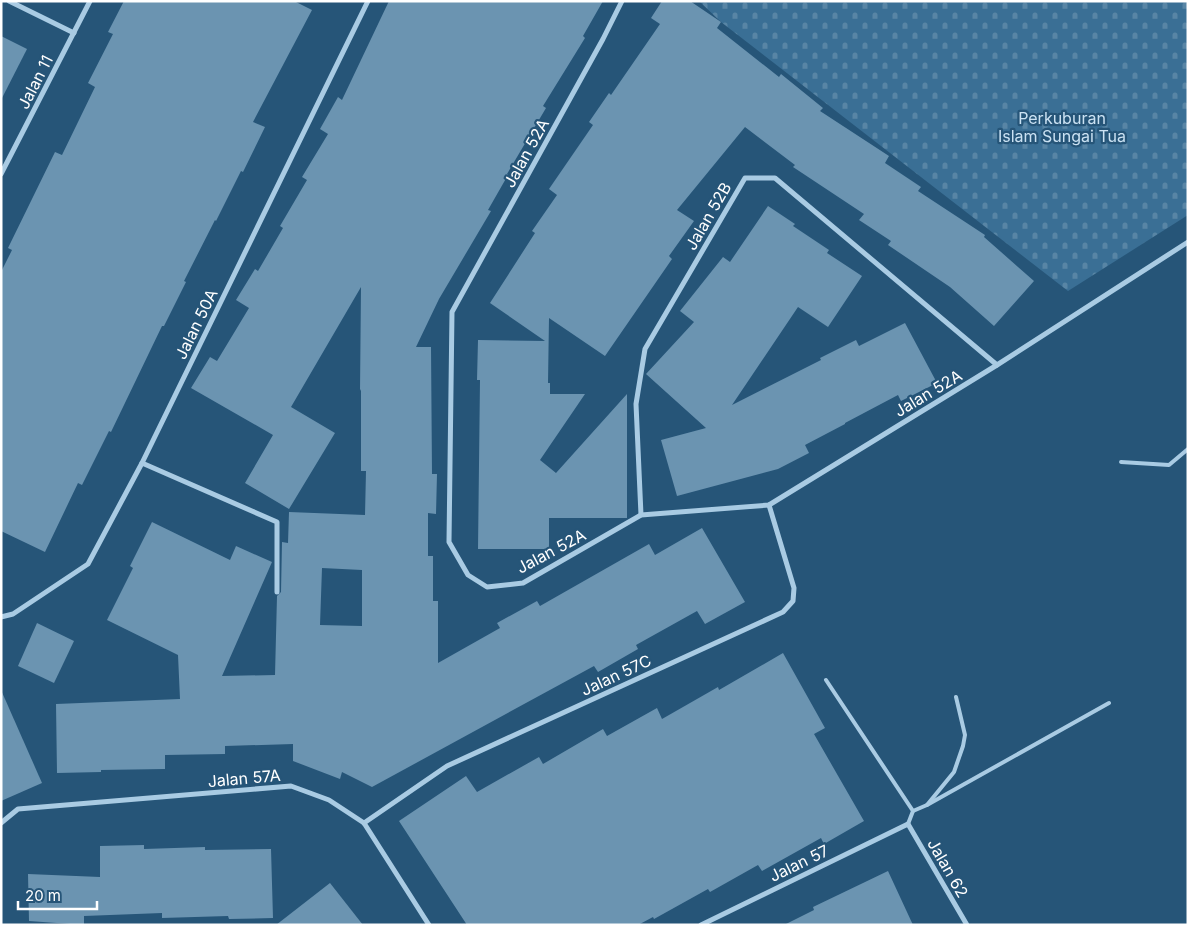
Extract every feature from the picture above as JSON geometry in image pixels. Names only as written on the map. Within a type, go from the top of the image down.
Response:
[{"type":"street","points":[[9,1],[74,32]]},
{"type":"street","name":"Jalan 11","points":[[1,174],[90,1]]},
{"type":"street","name":"Jalan 50A","points":[[1,617],[13,614],[88,564],[142,463],[368,1]]},
{"type":"street","name":"Jalan 52A","points":[[622,1],[603,39],[452,312],[449,542],[468,575],[488,587],[523,583],[641,515],[769,505],[997,366],[1188,242]]},
{"type":"street","name":"Jalan 52B","points":[[641,515],[636,404],[645,349],[745,178],[775,178],[997,366]]},
{"type":"street","points":[[142,463],[277,522],[277,592]]},
{"type":"street","name":"Jalan 57C","points":[[364,823],[447,766],[783,612],[793,601],[794,588],[769,505]]},
{"type":"street","name":"Jalan 57A","points":[[1,823],[18,809],[291,786],[329,800],[364,823],[429,925]]},
{"type":"street","name":"Jalan 57","points":[[700,925],[908,824]]},
{"type":"street","name":"Jalan 62","points":[[908,824],[967,925]]},
{"type":"lane","points":[[1122,462],[1169,465],[1188,449]]},
{"type":"lane","points":[[826,680],[913,811]]},
{"type":"lane","points":[[927,805],[954,772],[963,746],[965,735],[956,697]]},
{"type":"lane","points":[[908,824],[913,811],[927,805],[1109,703]]},
{"type":"green space","name":"Perkuburan Islam Sungai Tua","points":[[699,1],[1188,1],[1188,215],[1068,291],[721,22]]},
{"type":"building","points":[[124,1],[294,1],[312,10],[253,122],[265,127],[243,172],[241,171],[184,281],[186,282],[164,326],[162,326],[111,432],[109,431],[82,485],[78,483],[45,552],[1,531],[1,272],[12,250],[8,248],[55,152],[62,155],[95,87],[88,83],[113,34],[108,32]]},
{"type":"building","points":[[389,1],[603,1],[583,36],[585,38],[543,106],[546,108],[507,174],[488,210],[491,211],[439,299],[416,347],[431,347],[432,474],[437,474],[436,514],[428,513],[428,556],[433,556],[433,601],[438,601],[438,663],[500,628],[497,623],[537,601],[540,606],[649,544],[655,555],[702,528],[745,602],[705,624],[697,611],[636,645],[638,649],[598,672],[594,666],[372,787],[342,772],[340,779],[293,761],[293,744],[225,746],[225,754],[165,755],[165,769],[57,773],[56,704],[180,699],[178,655],[107,620],[133,568],[130,566],[152,522],[230,560],[236,546],[272,562],[222,676],[275,675],[277,596],[281,592],[282,542],[288,543],[289,512],[365,515],[366,471],[361,471],[361,287],[291,407],[335,433],[289,509],[245,483],[273,435],[191,388],[210,357],[217,361],[249,308],[236,300],[255,269],[258,271],[283,228],[280,226],[307,180],[302,177],[328,134],[320,129],[338,97],[342,100]],"holes":[[[322,568],[362,570],[362,626],[320,625]]]},
{"type":"building","points":[[662,1],[690,1],[721,22],[717,28],[779,77],[781,74],[823,108],[820,111],[889,156],[885,163],[921,187],[918,191],[985,235],[984,237],[1034,281],[994,326],[950,287],[888,245],[891,241],[859,220],[864,214],[793,167],[795,165],[745,127],[677,210],[694,221],[669,256],[672,259],[605,356],[549,318],[548,383],[550,383],[550,394],[585,394],[540,460],[556,473],[627,394],[627,518],[549,518],[549,549],[478,549],[480,380],[477,380],[478,340],[545,341],[490,303],[535,233],[532,231],[557,195],[549,189],[593,125],[589,122],[609,93],[611,95],[660,24],[651,18]]},
{"type":"building","points":[[1,36],[27,49],[1,100]]},
{"type":"building","points":[[768,206],[795,224],[793,226],[829,250],[827,253],[862,276],[828,327],[798,307],[732,405],[856,340],[859,346],[905,323],[937,383],[901,401],[898,395],[845,423],[805,445],[809,453],[778,469],[677,496],[661,440],[706,428],[646,374],[694,322],[680,311],[723,257],[730,262]]},
{"type":"building","points":[[37,623],[74,641],[54,683],[18,666]]},
{"type":"building","points":[[783,653],[825,728],[814,734],[864,821],[824,844],[821,838],[762,871],[758,865],[710,892],[708,889],[654,919],[653,917],[638,925],[467,925],[399,821],[466,776],[477,792],[539,757],[543,764],[603,729],[607,736],[657,708],[662,719],[718,687],[719,690]]},
{"type":"building","points":[[1,690],[42,783],[1,801]]},
{"type":"building","points":[[144,845],[144,849],[205,847],[205,850],[271,849],[273,918],[229,919],[228,916],[162,918],[162,913],[84,916],[84,925],[29,921],[28,874],[100,877],[100,846]]},
{"type":"building","points":[[888,871],[913,925],[784,925],[814,910],[813,907]]},
{"type":"building","points":[[330,883],[363,925],[276,925]]}]
